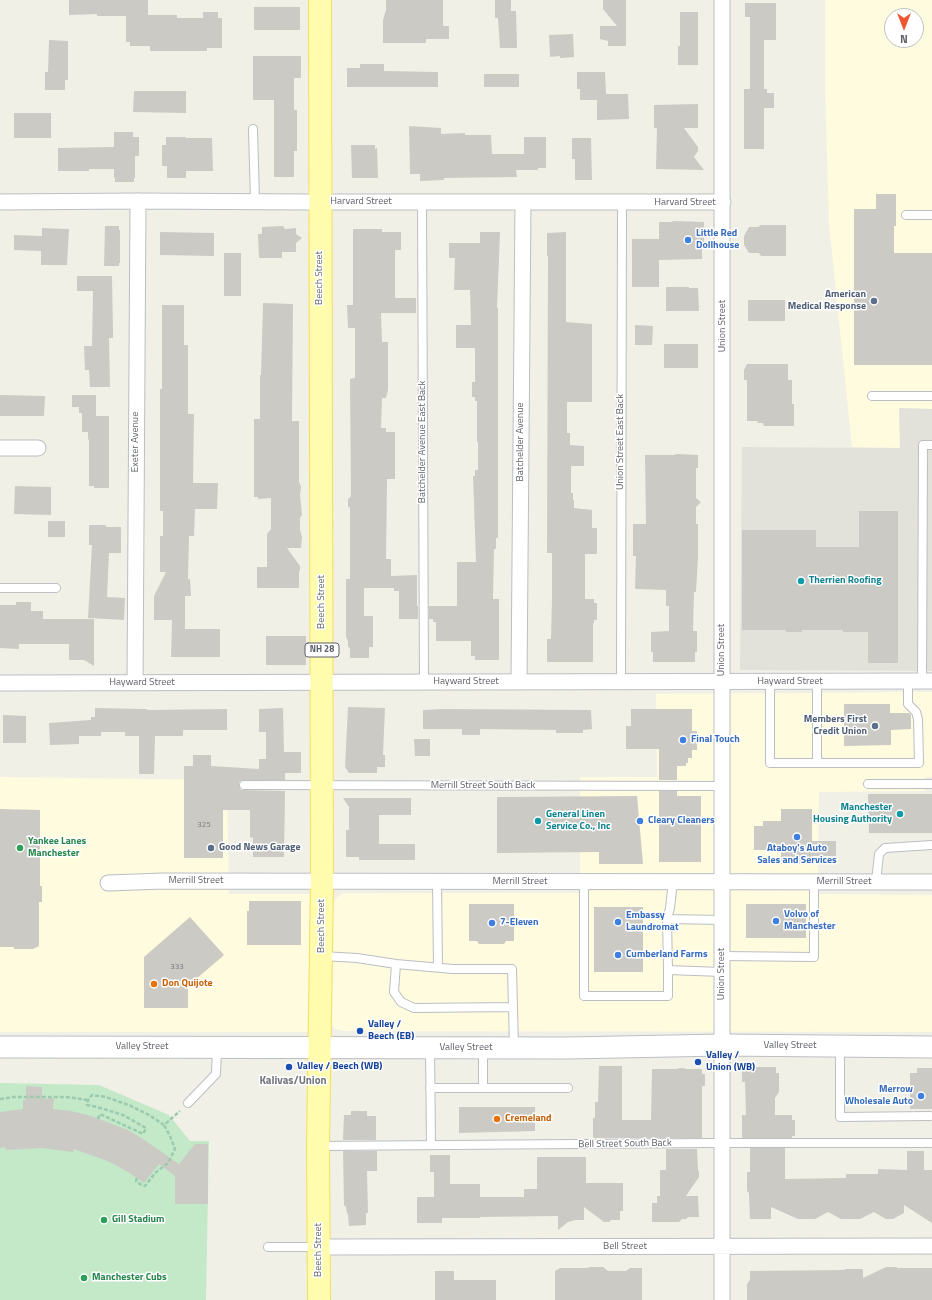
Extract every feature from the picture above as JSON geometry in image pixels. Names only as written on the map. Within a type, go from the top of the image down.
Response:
[{"type":"main road","name":"Beech Street","points":[[319,1300],[318,1146],[322,956],[320,0]]},
{"type":"main road","name":"Valley Street","points":[[0,1047],[514,1048],[722,1045],[932,1046]]},
{"type":"street","name":"Union Street","points":[[722,0],[722,1300]]},
{"type":"street","name":"Exeter Avenue","points":[[135,683],[138,201]]},
{"type":"street","name":"Harvard Street","points":[[0,202],[723,202]]},
{"type":"street","name":"Batchelder Avenue","points":[[519,682],[523,202]]},
{"type":"street","points":[[0,448],[38,448]]},
{"type":"street","name":"Hayward Street","points":[[0,683],[920,681]]},
{"type":"street","name":"Merrill Street","points":[[108,883],[163,881],[932,882]]},
{"type":"street","name":"Bell Street","points":[[319,1247],[932,1246]]},
{"type":"lane","points":[[253,129],[255,202]]},
{"type":"lane","name":"Batchelder Avenue East Back","points":[[422,202],[424,682]]},
{"type":"lane","name":"Union Street East Back","points":[[621,682],[622,202]]},
{"type":"lane","points":[[906,215],[932,215]]},
{"type":"lane","points":[[872,396],[932,396]]},
{"type":"lane","points":[[770,682],[770,763],[919,763],[918,719],[916,712],[908,704],[920,681],[923,446],[932,446]]},
{"type":"lane","points":[[0,588],[56,588]]},
{"type":"lane","points":[[817,681],[817,763]]},
{"type":"lane","points":[[868,784],[932,784]]},
{"type":"lane","name":"Merrill Street South Back","points":[[244,785],[722,786]]},
{"type":"lane","points":[[876,882],[878,854],[885,848],[932,846]]},
{"type":"lane","points":[[584,882],[584,996],[668,996],[668,919],[673,881]]},
{"type":"lane","points":[[437,882],[438,967]]},
{"type":"lane","points":[[722,956],[814,957],[814,882]]},
{"type":"lane","points":[[668,919],[722,920]]},
{"type":"lane","points":[[322,956],[357,958],[396,964],[466,969],[512,969],[514,1048]]},
{"type":"lane","points":[[396,964],[394,992],[401,1002],[414,1008],[513,1008]]},
{"type":"lane","points":[[668,970],[722,972]]},
{"type":"lane","points":[[840,1046],[840,1117],[930,1116]]},
{"type":"lane","points":[[188,1103],[216,1074],[217,1047]]},
{"type":"lane","points":[[430,1048],[431,1145]]},
{"type":"lane","points":[[482,1048],[483,1088]]},
{"type":"lane","points":[[430,1088],[568,1088]]},
{"type":"lane","name":"Bell Street South Back","points":[[318,1146],[932,1143]]},
{"type":"lane","points":[[268,1247],[319,1247]]},
{"type":"path","points":[[98,1119],[100,1114],[143,1134],[146,1128],[123,1115],[86,1105],[92,1095],[106,1097],[132,1106],[149,1114],[164,1125],[175,1149],[168,1163],[155,1173],[144,1186],[136,1181],[137,1178]]},
{"type":"path","points":[[0,1099],[14,1097],[66,1097],[88,1100]]},
{"type":"path","points":[[164,1125],[172,1119]]},
{"type":"shaded area","points":[[825,0],[932,0],[932,409],[899,408],[900,448],[852,447],[829,224],[825,88]]},
{"type":"shaded area","points":[[899,408],[932,409],[932,671],[740,670],[742,447],[900,448]]},
{"type":"shaded area","points":[[932,692],[932,777],[925,777],[925,791],[819,792],[818,894],[932,895],[932,1032],[342,1031],[335,1029],[332,1025],[332,907],[336,898],[344,893],[580,893],[580,777],[657,777],[656,694]]},
{"type":"shaded area","points":[[0,777],[227,780],[229,894],[310,894],[308,1032],[0,1032]]},
{"type":"green space","name":"Gill Stadium","points":[[0,1083],[99,1085],[169,1115],[190,1141],[209,1141],[206,1300],[0,1300]]},
{"type":"building","points":[[69,0],[148,0],[148,15],[177,15],[177,18],[203,18],[203,12],[218,12],[218,18],[222,18],[222,48],[207,48],[207,51],[150,51],[150,46],[130,46],[130,42],[126,42],[126,16],[97,16],[97,14],[69,15]]},
{"type":"building","points":[[386,0],[443,0],[443,26],[449,26],[449,39],[426,39],[426,43],[383,43],[383,20],[386,10]]},
{"type":"building","points":[[495,0],[511,0],[511,11],[516,11],[517,48],[500,48],[498,18],[495,18]]},
{"type":"building","points":[[603,0],[626,0],[626,46],[608,46],[608,41],[600,39],[600,26],[617,26],[603,9]]},
{"type":"building","points":[[745,3],[776,3],[776,40],[764,40],[764,89],[767,89],[767,93],[774,93],[774,108],[764,108],[764,149],[744,149],[744,89],[750,89],[750,17],[745,17]]},
{"type":"building","points":[[254,7],[300,7],[300,30],[254,30]]},
{"type":"building","points":[[680,12],[698,12],[698,65],[678,65],[678,46],[680,46]]},
{"type":"building","points":[[573,34],[574,57],[550,57],[549,35]]},
{"type":"building","points":[[49,40],[68,41],[68,80],[65,80],[65,90],[45,90],[45,72],[48,72]]},
{"type":"building","points":[[253,56],[301,56],[301,78],[294,78],[294,110],[297,110],[297,151],[294,151],[294,177],[274,177],[274,100],[253,100]]},
{"type":"building","points":[[360,64],[384,64],[384,71],[438,72],[438,87],[347,87],[347,68],[360,68]]},
{"type":"building","points":[[577,72],[605,72],[606,94],[628,94],[629,119],[597,120],[597,100],[580,100],[580,89],[577,89]]},
{"type":"building","points":[[484,74],[519,74],[519,87],[484,87]]},
{"type":"building","points":[[134,91],[186,91],[186,113],[133,112]]},
{"type":"building","points":[[698,104],[698,128],[684,128],[698,147],[698,151],[694,157],[704,170],[656,169],[657,128],[654,128],[654,105]]},
{"type":"building","points":[[14,113],[51,113],[51,138],[14,138]]},
{"type":"building","points":[[409,126],[441,128],[441,134],[465,133],[465,135],[491,135],[492,154],[524,154],[524,137],[546,137],[546,168],[538,168],[538,170],[516,170],[517,177],[444,178],[444,180],[420,181],[420,174],[410,174]]},
{"type":"building","points":[[114,132],[133,132],[133,137],[139,137],[139,156],[135,156],[134,182],[115,182],[114,169],[58,171],[58,148],[114,147]]},
{"type":"building","points":[[166,137],[212,138],[213,171],[186,171],[186,178],[167,178],[167,166],[162,166],[162,145],[166,145]]},
{"type":"building","points":[[572,138],[591,138],[592,180],[575,180],[575,159],[572,159]]},
{"type":"building","points":[[351,145],[375,145],[375,149],[377,148],[378,178],[352,178]]},
{"type":"building","name":"American Medical Response","points":[[876,194],[896,194],[894,253],[932,253],[932,365],[854,365],[854,209],[876,209]]},
{"type":"building","points":[[659,222],[704,222],[704,246],[702,249],[702,259],[659,260],[659,287],[632,287],[632,239],[659,239]]},
{"type":"building","points":[[761,225],[786,225],[786,256],[761,256],[759,253],[749,253],[744,245],[744,236],[749,227],[758,227]]},
{"type":"building","points":[[105,226],[119,226],[119,266],[104,266]]},
{"type":"building","points":[[283,226],[285,229],[296,228],[296,234],[302,238],[296,243],[296,252],[282,252],[282,258],[259,258],[258,234],[262,234],[262,227]]},
{"type":"building","points":[[42,228],[69,229],[67,265],[41,265],[41,251],[14,250],[14,235],[42,236]]},
{"type":"building","points":[[353,229],[382,229],[382,232],[401,232],[401,250],[395,250],[395,298],[416,298],[416,313],[381,313],[382,342],[388,342],[388,390],[386,398],[382,398],[381,428],[386,428],[386,432],[395,432],[395,479],[387,479],[386,559],[391,559],[391,576],[417,575],[418,619],[399,619],[399,591],[394,591],[394,588],[364,588],[364,616],[373,616],[373,647],[369,647],[369,658],[350,658],[350,649],[346,637],[346,579],[350,579],[350,508],[348,506],[348,499],[351,496],[350,379],[355,378],[355,328],[348,328],[347,305],[353,305]]},
{"type":"building","points":[[160,232],[214,233],[214,256],[160,255]]},
{"type":"building","points":[[480,232],[500,232],[497,308],[498,538],[496,538],[496,549],[494,549],[493,599],[499,599],[499,660],[475,660],[475,656],[471,656],[471,641],[436,641],[436,622],[433,622],[433,619],[429,619],[429,606],[457,606],[457,562],[476,562],[473,476],[475,476],[475,470],[478,470],[478,442],[477,401],[475,401],[475,397],[472,397],[472,382],[475,382],[475,348],[456,348],[456,325],[471,325],[470,290],[454,290],[455,258],[449,258],[449,243],[480,243]]},
{"type":"building","points":[[566,232],[566,322],[592,324],[592,402],[567,402],[567,433],[570,433],[570,445],[584,446],[584,466],[571,466],[571,493],[573,493],[574,508],[592,510],[592,528],[597,528],[597,554],[585,554],[585,599],[594,599],[594,603],[597,603],[597,620],[594,620],[593,623],[593,662],[547,662],[547,639],[551,639],[552,553],[547,553],[547,233]]},
{"type":"building","points":[[224,253],[241,253],[241,296],[224,296]]},
{"type":"building","points":[[77,276],[112,276],[113,338],[109,338],[110,387],[90,387],[89,370],[85,370],[84,346],[92,346],[93,291],[77,291]]},
{"type":"building","points":[[666,287],[698,288],[699,311],[666,311]]},
{"type":"building","points":[[748,300],[785,300],[785,321],[748,321]]},
{"type":"building","points":[[263,303],[293,304],[292,421],[299,421],[299,482],[301,487],[300,495],[302,515],[300,518],[300,530],[302,537],[301,548],[287,548],[300,566],[299,588],[257,588],[257,567],[267,567],[267,534],[271,529],[271,498],[258,499],[258,497],[254,497],[254,419],[260,419]]},
{"type":"building","points":[[162,305],[184,305],[184,345],[188,345],[188,414],[194,414],[193,483],[218,483],[217,509],[195,509],[194,536],[189,536],[188,579],[190,579],[191,596],[185,596],[185,629],[220,629],[220,657],[171,657],[172,620],[154,620],[154,596],[166,572],[160,572],[160,536],[163,536],[163,511],[160,511]]},
{"type":"building","points":[[635,325],[653,326],[652,345],[635,345]]},
{"type":"building","points":[[664,344],[698,344],[698,368],[664,368]]},
{"type":"building","points":[[747,364],[788,364],[788,380],[792,380],[794,426],[764,426],[763,423],[758,423],[757,421],[747,421],[747,380],[744,380],[744,370]]},
{"type":"building","points":[[0,395],[45,396],[44,416],[0,416]]},
{"type":"building","points":[[72,395],[96,395],[96,416],[109,416],[109,488],[94,488],[94,486],[89,486],[88,432],[82,432],[82,413],[79,413],[79,407],[72,407]]},
{"type":"building","points":[[645,455],[698,455],[698,468],[696,468],[696,498],[701,502],[696,507],[696,524],[698,524],[698,557],[696,592],[694,592],[693,631],[697,631],[697,652],[695,652],[695,662],[653,662],[653,652],[651,652],[651,632],[669,631],[669,606],[666,606],[666,590],[635,588],[636,556],[633,556],[633,524],[646,524]]},
{"type":"building","points":[[15,486],[51,487],[51,515],[14,514]]},
{"type":"building","name":"Therrien Roofing","points":[[859,511],[898,511],[898,663],[868,663],[868,632],[843,632],[843,630],[802,630],[802,632],[786,632],[786,630],[742,630],[742,530],[816,530],[816,547],[859,547]]},
{"type":"building","points":[[48,521],[65,521],[65,537],[48,537]]},
{"type":"building","points":[[89,525],[121,527],[121,553],[109,553],[107,597],[125,598],[124,620],[88,618],[92,545],[89,545]]},
{"type":"building","points":[[16,602],[31,602],[31,611],[43,611],[43,619],[94,619],[94,666],[84,660],[69,660],[69,644],[19,644],[19,649],[0,648],[0,605],[16,605]]},
{"type":"building","points":[[266,636],[306,636],[306,665],[266,665]]},
{"type":"building","name":"Members First Credit Union","points":[[844,704],[890,704],[890,713],[909,713],[911,715],[911,729],[891,730],[891,745],[844,746]]},
{"type":"building","points":[[348,707],[385,708],[383,755],[385,755],[385,767],[377,767],[377,773],[349,773],[345,767]]},
{"type":"building","points":[[95,708],[147,710],[227,709],[227,730],[183,730],[183,736],[155,736],[154,774],[139,774],[139,736],[125,736],[125,732],[101,732],[101,736],[79,736],[79,744],[50,745],[49,723],[91,720],[91,717],[95,717]]},
{"type":"building","points":[[283,708],[284,752],[301,752],[301,773],[285,773],[285,780],[244,780],[239,782],[239,785],[241,790],[285,791],[284,857],[253,857],[253,838],[250,837],[250,810],[223,810],[223,858],[184,858],[184,766],[193,766],[193,755],[211,755],[211,766],[259,769],[259,759],[266,759],[266,732],[259,732],[259,709]]},
{"type":"building","points":[[631,709],[692,709],[692,731],[697,731],[697,750],[692,750],[692,758],[688,758],[688,763],[686,763],[686,766],[677,766],[677,780],[659,780],[659,749],[626,749],[626,726],[631,726]]},
{"type":"building","points":[[423,710],[591,710],[592,729],[583,730],[583,733],[556,733],[556,730],[480,729],[480,735],[462,735],[462,729],[423,729]]},
{"type":"building","points":[[3,715],[26,716],[26,743],[3,743]]},
{"type":"building","points":[[414,739],[430,739],[430,756],[415,756]]},
{"type":"building","points":[[659,791],[677,791],[677,796],[701,796],[701,862],[659,862]]},
{"type":"building","name":"Manchester Housing Authority","points":[[868,794],[932,794],[932,833],[869,833]]},
{"type":"building","points":[[637,796],[643,864],[599,864],[599,852],[497,853],[497,797]]},
{"type":"building","points":[[343,798],[411,798],[411,815],[379,815],[379,844],[415,844],[415,860],[359,860],[359,857],[346,857],[346,830],[349,830],[349,807]]},
{"type":"building","name":"Yankee Lanes Manchester","points":[[0,809],[40,810],[40,886],[42,886],[42,902],[39,902],[39,946],[33,949],[0,947]]},
{"type":"building","name":"Ataboy's Auto Sales and Services","points":[[781,809],[812,809],[812,841],[836,841],[836,856],[812,856],[812,864],[781,864],[781,850],[754,850],[754,826],[763,826],[763,821],[781,821]]},
{"type":"building","points":[[249,901],[301,901],[301,945],[247,945],[247,911],[249,911]]},
{"type":"building","name":"7-Eleven","points":[[469,904],[514,904],[514,941],[506,941],[504,944],[479,944],[477,941],[469,941]]},
{"type":"building","name":"Volvo of Manchester","points":[[746,904],[806,904],[806,938],[746,938]]},
{"type":"building","points":[[594,907],[643,907],[643,972],[594,972]]},
{"type":"building","points":[[190,917],[224,955],[188,986],[188,1008],[144,1008],[144,957]]},
{"type":"building","points":[[599,1066],[622,1066],[622,1120],[651,1120],[652,1069],[702,1069],[702,1074],[705,1074],[705,1086],[702,1086],[702,1138],[593,1138],[595,1102],[598,1102]]},
{"type":"building","points":[[755,1067],[776,1067],[776,1073],[779,1073],[779,1092],[775,1098],[775,1115],[792,1115],[792,1120],[795,1120],[795,1136],[792,1136],[792,1138],[742,1138],[742,1115],[746,1115],[745,1082],[742,1082],[742,1069],[752,1069]]},
{"type":"building","name":"Merrow Wholesale Auto","points":[[917,1068],[932,1068],[932,1109],[910,1109],[910,1073],[917,1073]]},
{"type":"building","points":[[26,1086],[42,1087],[42,1099],[54,1098],[53,1109],[71,1111],[91,1116],[128,1130],[179,1164],[195,1144],[208,1144],[208,1204],[175,1204],[175,1176],[159,1164],[144,1183],[110,1162],[74,1149],[73,1152],[42,1148],[6,1150],[5,1147],[0,1148],[0,1112],[23,1109],[23,1100],[26,1100]]},
{"type":"building","name":"Cremeland","points":[[459,1107],[535,1107],[535,1131],[459,1133]]},
{"type":"building","points":[[351,1111],[367,1111],[367,1116],[376,1116],[376,1140],[343,1140],[344,1115],[351,1115]]},
{"type":"building","points":[[750,1148],[785,1148],[785,1179],[846,1178],[846,1174],[878,1174],[878,1169],[907,1170],[907,1151],[924,1151],[924,1170],[932,1170],[932,1223],[904,1205],[904,1213],[893,1219],[886,1219],[874,1212],[860,1219],[841,1219],[828,1212],[815,1219],[798,1219],[771,1207],[771,1219],[750,1219],[749,1193],[747,1191],[747,1172],[750,1172]]},
{"type":"building","points":[[666,1149],[697,1149],[699,1177],[686,1196],[698,1196],[699,1217],[688,1217],[679,1222],[652,1222],[652,1203],[657,1203],[657,1196],[660,1196],[660,1170],[666,1170]]},
{"type":"building","points":[[343,1151],[377,1151],[377,1171],[367,1171],[368,1213],[366,1213],[366,1225],[349,1226],[348,1215],[344,1205]]},
{"type":"building","points":[[430,1155],[450,1155],[450,1184],[480,1184],[480,1197],[524,1197],[524,1189],[537,1189],[537,1157],[586,1157],[586,1183],[623,1183],[623,1211],[620,1211],[620,1220],[604,1222],[584,1207],[584,1220],[568,1222],[558,1230],[558,1216],[442,1218],[442,1223],[417,1223],[417,1197],[434,1197],[434,1172],[430,1172]]},
{"type":"building","points":[[603,1267],[608,1271],[626,1271],[630,1268],[642,1268],[642,1300],[555,1300],[555,1271],[560,1268]]},
{"type":"building","points":[[886,1267],[932,1268],[932,1300],[747,1300],[747,1284],[750,1280],[750,1271],[862,1269],[863,1278]]},
{"type":"building","points":[[435,1271],[454,1271],[454,1280],[496,1280],[496,1300],[435,1300]]},
{"type":"place","name":"Little Red Dollhouse","points":[[688,240]]},
{"type":"place","name":"American Medical Response","points":[[874,301]]},
{"type":"place","name":"Therrien Roofing","points":[[801,581]]},
{"type":"place","name":"Members First Credit Union","points":[[875,726]]},
{"type":"place","name":"Final Touch","points":[[683,740]]},
{"type":"place","name":"Manchester Housing Authority","points":[[900,814]]},
{"type":"place","name":"General Linen Service Co., Inc","points":[[538,821]]},
{"type":"place","name":"Cleary Cleaners","points":[[640,821]]},
{"type":"place","name":"Ataboy's Auto Sales and Services","points":[[797,837]]},
{"type":"place","name":"Yankee Lanes Manchester","points":[[20,848]]},
{"type":"place","name":"Good News Garage","points":[[211,848]]},
{"type":"place","name":"Volvo of Manchester","points":[[776,921]]},
{"type":"place","name":"Embassy Laundromat","points":[[618,922]]},
{"type":"place","name":"7-Eleven","points":[[492,923]]},
{"type":"place","name":"Cumberland Farms","points":[[618,955]]},
{"type":"place","name":"Don Quijote","points":[[154,984]]},
{"type":"place","name":"Valley / Beech (EB)","points":[[360,1031]]},
{"type":"place","name":"Valley / Union (WB)","points":[[698,1062]]},
{"type":"place","name":"Valley / Beech (WB)","points":[[289,1067]]},
{"type":"place","name":"Merrow Wholesale Auto","points":[[921,1096]]},
{"type":"place","name":"Cremeland","points":[[497,1119]]},
{"type":"place","name":"Gill Stadium","points":[[104,1220]]},
{"type":"place","name":"Manchester Cubs","points":[[84,1278]]},
{"type":"district","name":"Kalivas/Union","points":[[293,1081]]}]
